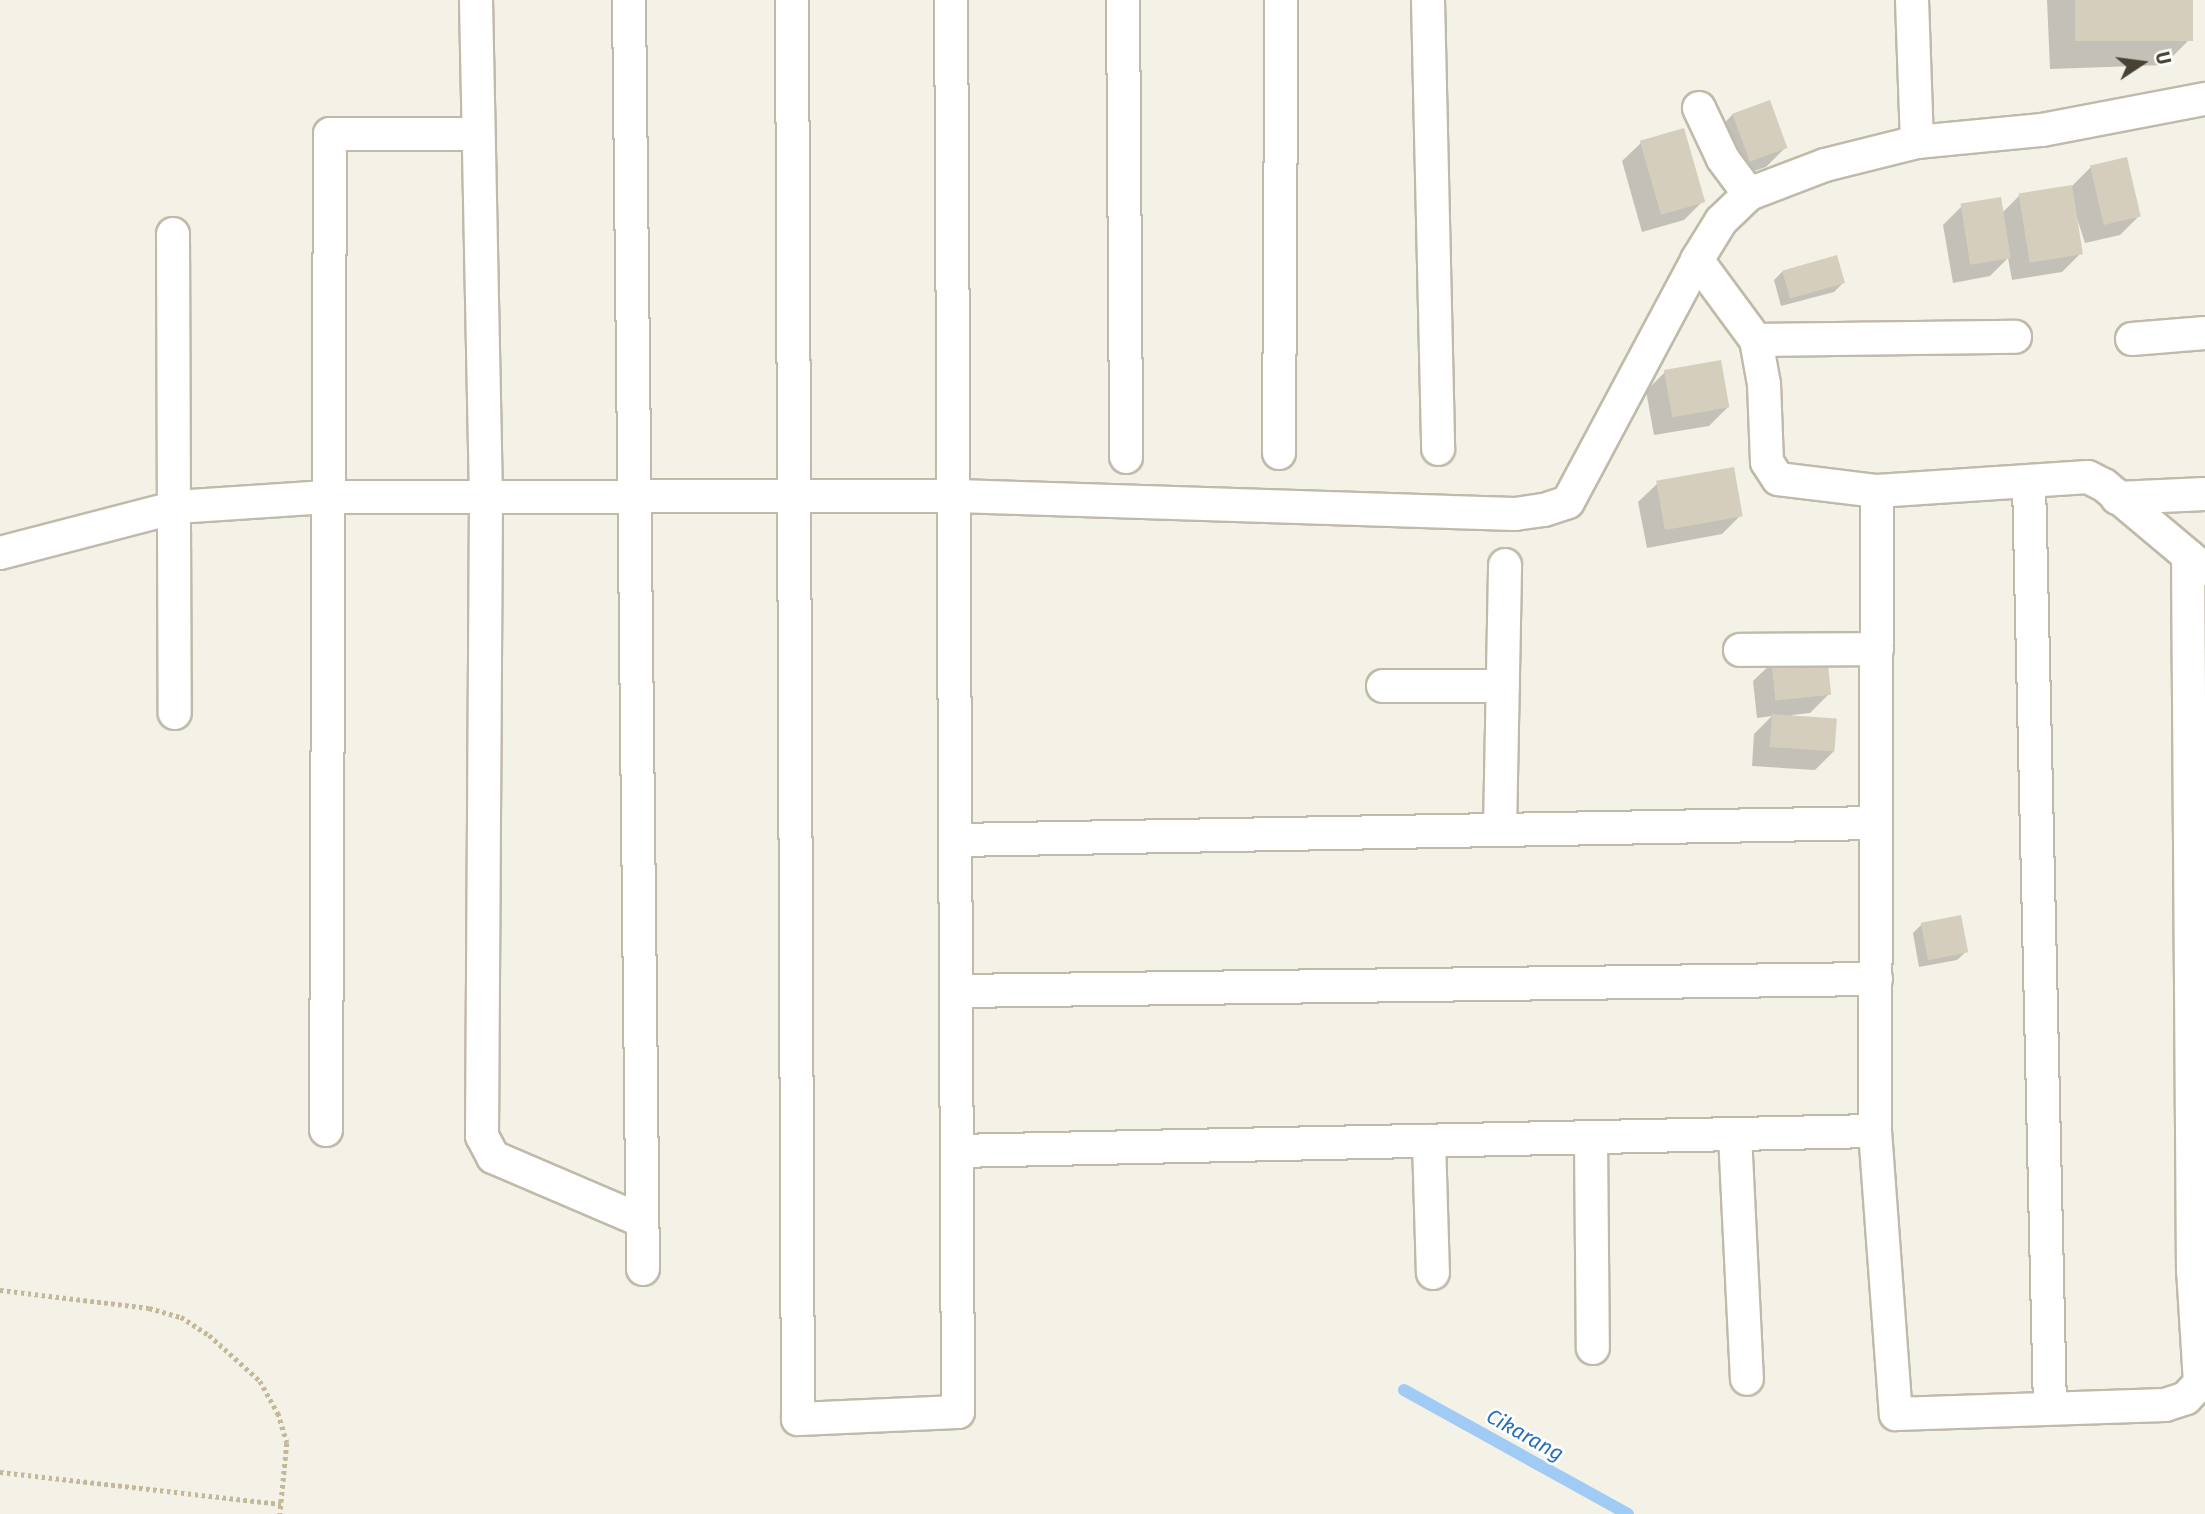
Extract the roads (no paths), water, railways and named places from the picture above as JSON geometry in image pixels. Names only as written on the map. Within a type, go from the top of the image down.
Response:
[{"type":"street","points":[[476,0],[486,500],[484,1146],[493,1157],[642,1221]]},
{"type":"street","points":[[629,0],[643,1269]]},
{"type":"street","points":[[792,0],[798,1419],[958,1412],[957,496],[951,0]]},
{"type":"street","points":[[1123,0],[1126,457]]},
{"type":"street","points":[[1279,453],[1281,0]]},
{"type":"street","points":[[1428,0],[1438,449]]},
{"type":"street","points":[[1912,0],[1917,142]]},
{"type":"street","points":[[0,553],[176,507],[327,497],[486,500],[957,496],[1515,514],[1544,510],[1568,502],[1697,260],[1721,221],[1749,194],[1825,165],[1917,142],[2042,130],[2205,99]]},
{"type":"street","points":[[1699,108],[1723,159],[1749,194]]},
{"type":"street","points":[[326,1130],[330,134],[478,134]]},
{"type":"street","points":[[173,234],[175,713]]},
{"type":"street","points":[[1697,260],[1756,340],[1770,472],[1791,483],[1877,491],[2088,477],[2197,563],[2200,1383],[2186,1398],[2165,1405],[1896,1414],[1875,1131],[1877,491]]},
{"type":"street","points":[[2132,339],[2205,334]]},
{"type":"street","points":[[1756,340],[2015,337]]},
{"type":"street","points":[[2029,483],[2050,1407]]},
{"type":"street","points":[[2117,498],[2205,494]]},
{"type":"street","points":[[1500,830],[1505,565]]},
{"type":"street","points":[[1740,650],[1877,649]]},
{"type":"street","points":[[1383,686],[1503,687]]},
{"type":"street","points":[[957,840],[1876,823]]},
{"type":"street","points":[[957,991],[1876,979]]},
{"type":"street","points":[[957,1151],[1875,1131]]},
{"type":"street","points":[[1735,1135],[1747,1378]]},
{"type":"street","points":[[1591,1138],[1593,1349]]},
{"type":"street","points":[[1429,1141],[1433,1273]]},
{"type":"waterway","name":"Cikarang","points":[[1404,1390],[1628,1514]]}]
